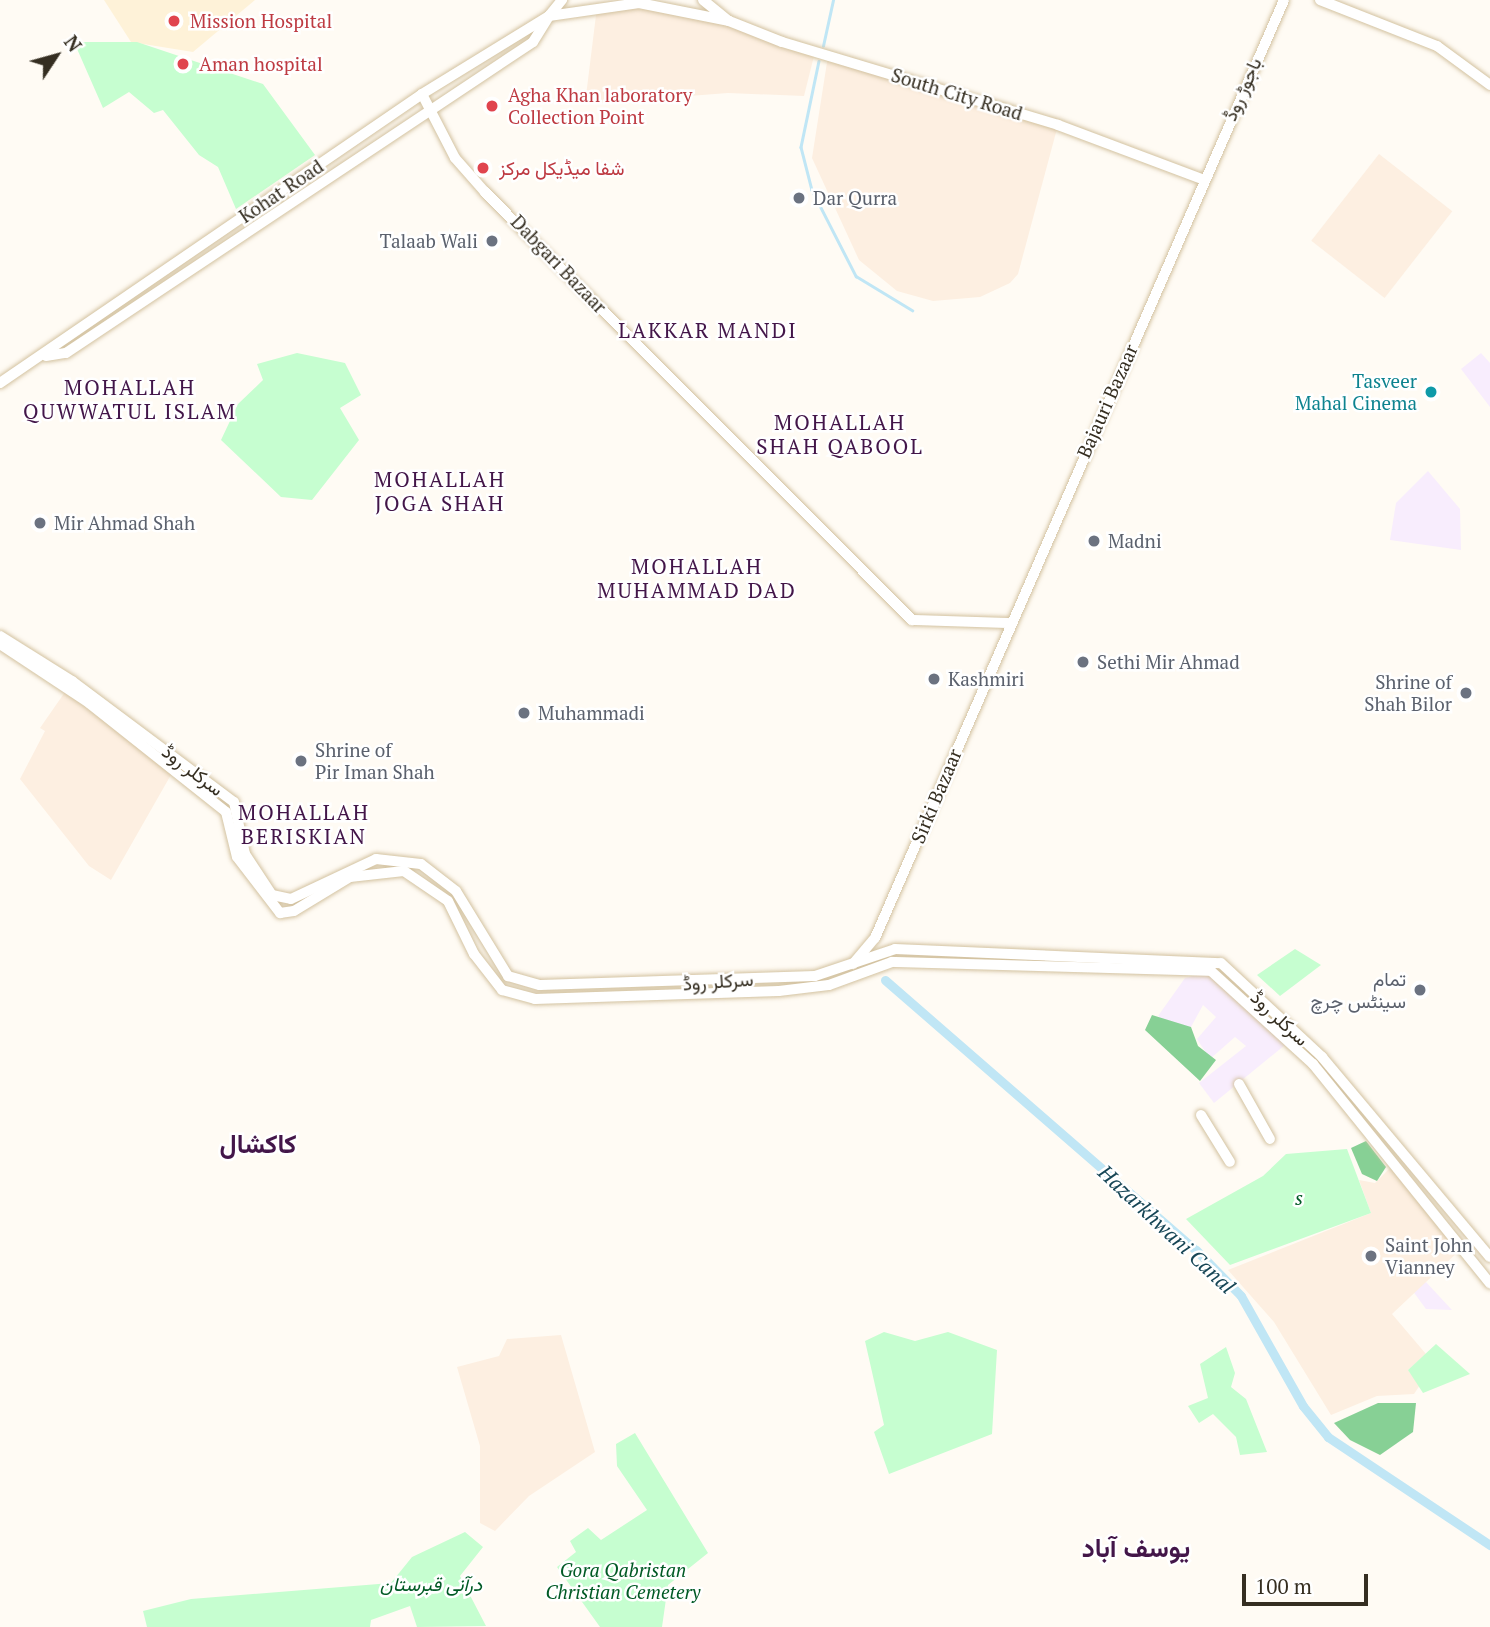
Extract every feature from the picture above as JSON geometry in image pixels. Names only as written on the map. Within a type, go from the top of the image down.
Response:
[{"type":"main road","name":"Kohat Road","points":[[0,383],[46,356],[422,94],[549,16],[562,0]]},
{"type":"main road","name":"South City Road","points":[[703,0],[713,11],[729,21],[1058,125],[1202,179]]},
{"type":"main road","name":"باجوڑ روڈ","points":[[1202,179],[1284,0]]},
{"type":"main road","points":[[1320,0],[1437,46],[1487,83],[1490,97]]},
{"type":"main road","points":[[46,356],[76,346],[430,105],[533,42],[549,16],[639,3],[729,21]]},
{"type":"main road","name":"Dabgari Bazaar","points":[[422,94],[455,158],[485,192],[912,620],[1010,622]]},
{"type":"main road","name":"Bajauri Bazaar","points":[[1010,622],[1202,179]]},
{"type":"main road","name":"Sirki Bazaar","points":[[853,964],[875,937],[1010,622]]},
{"type":"main road","name":"سرکلر روڈ","points":[[0,636],[234,802],[245,854],[269,899],[291,899],[346,868],[379,858],[421,864],[456,891],[508,976],[540,985],[779,978],[890,957],[1147,955],[1221,962],[1322,1057],[1490,1257]]},
{"type":"main road","points":[[0,645],[27,656],[226,812],[237,857],[280,913],[294,911],[374,870],[404,871],[448,901],[474,954],[502,990],[535,999],[779,991],[860,975],[890,957],[1211,971],[1313,1064],[1490,1283]]},
{"type":"main road","points":[[226,812],[234,802]]},
{"type":"main road","points":[[448,901],[456,891]]},
{"type":"main road","points":[[1211,971],[1221,962]]},
{"type":"main road","points":[[853,964],[860,975]]},
{"type":"main road","points":[[779,978],[779,991]]},
{"type":"main road","points":[[1239,1084],[1270,1139]]},
{"type":"main road","points":[[1201,1115],[1230,1162]]},
{"type":"shaded area","name":"Mission Hospital","points":[[104,0],[255,0],[193,52],[131,42]]},
{"type":"shaded area","points":[[639,3],[729,21],[815,52],[804,96],[728,93],[585,104],[597,7]]},
{"type":"shaded area","points":[[828,56],[1058,125],[1018,274],[1010,283],[980,297],[933,301],[897,291],[859,260],[812,158]]},
{"type":"shaded area","points":[[1379,154],[1452,211],[1385,298],[1311,241]]},
{"type":"shaded area","points":[[1481,353],[1490,363],[1490,407],[1461,369]]},
{"type":"shaded area","points":[[1428,471],[1460,509],[1461,550],[1390,540],[1396,503]]},
{"type":"shaded area","points":[[65,692],[172,773],[111,880],[89,866],[20,779],[45,731],[40,728]]},
{"type":"shaded area","points":[[1211,971],[1285,1045],[1214,1103],[1199,1083],[1246,1046],[1235,1037],[1210,1059],[1197,1039],[1216,1017],[1203,1005],[1191,1027],[1179,1030],[1158,1016],[1185,978]]},
{"type":"shaded area","points":[[1391,1167],[1460,1250],[1392,1314],[1426,1354],[1408,1370],[1420,1385],[1414,1394],[1377,1396],[1331,1415],[1274,1322],[1228,1270],[1371,1213],[1359,1180],[1375,1183]]},
{"type":"shaded area","points":[[1426,1282],[1452,1310],[1426,1309],[1412,1290]]},
{"type":"shaded area","points":[[561,1335],[595,1452],[529,1496],[495,1531],[480,1523],[480,1446],[457,1367],[499,1356],[507,1339]]},
{"type":"green space","points":[[74,42],[137,42],[263,84],[315,155],[236,209],[218,167],[199,155],[163,110],[154,113],[129,92],[103,108]]},
{"type":"green space","points":[[297,353],[345,363],[361,395],[340,408],[359,440],[312,500],[281,497],[221,440],[238,404],[263,380],[257,364]]},
{"type":"green space","points":[[1295,949],[1321,965],[1280,996],[1257,975]]},
{"type":"green space","points":[[1152,1015],[1191,1027],[1198,1046],[1216,1060],[1200,1081],[1145,1030]]},
{"type":"green space","points":[[1366,1141],[1386,1167],[1377,1181],[1362,1174],[1351,1148]]},
{"type":"green space","name":"s","points":[[1347,1149],[1371,1213],[1230,1265],[1186,1219],[1263,1176],[1286,1154]]},
{"type":"green space","points":[[884,1332],[915,1341],[948,1332],[997,1350],[992,1434],[889,1474],[874,1432],[884,1425],[865,1341]]},
{"type":"green space","points":[[1436,1344],[1470,1374],[1423,1393],[1408,1370]]},
{"type":"green space","points":[[1226,1347],[1235,1373],[1231,1387],[1246,1399],[1267,1452],[1240,1455],[1236,1437],[1213,1414],[1199,1423],[1188,1406],[1208,1398],[1200,1364]]},
{"type":"green space","points":[[1378,1403],[1416,1403],[1413,1432],[1380,1455],[1350,1440],[1334,1423]]},
{"type":"green space","name":"Gora Qabristan Christian Cemetery","points":[[635,1433],[708,1553],[668,1585],[662,1627],[600,1627],[557,1567],[576,1552],[570,1541],[588,1528],[601,1540],[647,1510],[617,1466],[616,1444]]},
{"type":"green space","name":"درآنی قبرستان","points":[[465,1532],[483,1547],[460,1576],[486,1626],[417,1627],[410,1606],[371,1620],[370,1627],[147,1627],[143,1611],[191,1599],[391,1583],[412,1557]]},
{"type":"waterway","points":[[823,46],[833,0]]},
{"type":"waterway","points":[[819,61],[801,147],[812,190],[856,276],[912,310]]},
{"type":"waterway","name":"Hazarkhwani Canal","points":[[885,980],[1196,1250],[1241,1296],[1303,1406],[1328,1437],[1490,1545]]},
{"type":"place","name":"Mission Hospital","points":[[174,21]]},
{"type":"place","name":"Aman hospital","points":[[183,64]]},
{"type":"place","name":"Agha Khan laboratory Collection Point","points":[[492,106]]},
{"type":"place","name":"شفا میڈیکل مركز","points":[[483,168]]},
{"type":"place","name":"Dar Qurra","points":[[799,198]]},
{"type":"place","name":"Talaab Wali","points":[[492,241]]},
{"type":"place","name":"Tasveer Mahal Cinema","points":[[1431,392]]},
{"type":"place","name":"Mir Ahmad Shah","points":[[40,523]]},
{"type":"place","name":"Madni","points":[[1094,541]]},
{"type":"place","name":"Sethi Mir Ahmad","points":[[1083,662]]},
{"type":"place","name":"Kashmiri","points":[[934,679]]},
{"type":"place","name":"Shrine of Shah Bilor","points":[[1466,693]]},
{"type":"place","name":"Muhammadi","points":[[524,713]]},
{"type":"place","name":"Shrine of Pir Iman Shah","points":[[301,761]]},
{"type":"place","name":"تمام سینٹس چرچ","points":[[1420,990]]},
{"type":"place","name":"Saint John Vianney","points":[[1371,1256]]},
{"type":"district","name":"LAKKAR MANDI","points":[[708,330]]},
{"type":"district","name":"MOHALLAH QUWWATUL ISLAM","points":[[130,399]]},
{"type":"district","name":"MOHALLAH SHAH QABOOL","points":[[840,434]]},
{"type":"district","name":"MOHALLAH JOGA SHAH","points":[[440,491]]},
{"type":"district","name":"MOHALLAH MUHAMMAD DAD","points":[[697,578]]},
{"type":"district","name":"MOHALLAH BERISKIAN","points":[[304,824]]},
{"type":"district","name":"کاکشال","points":[[258,1144]]},
{"type":"district","name":"یوسف آباد","points":[[1136,1548]]}]
